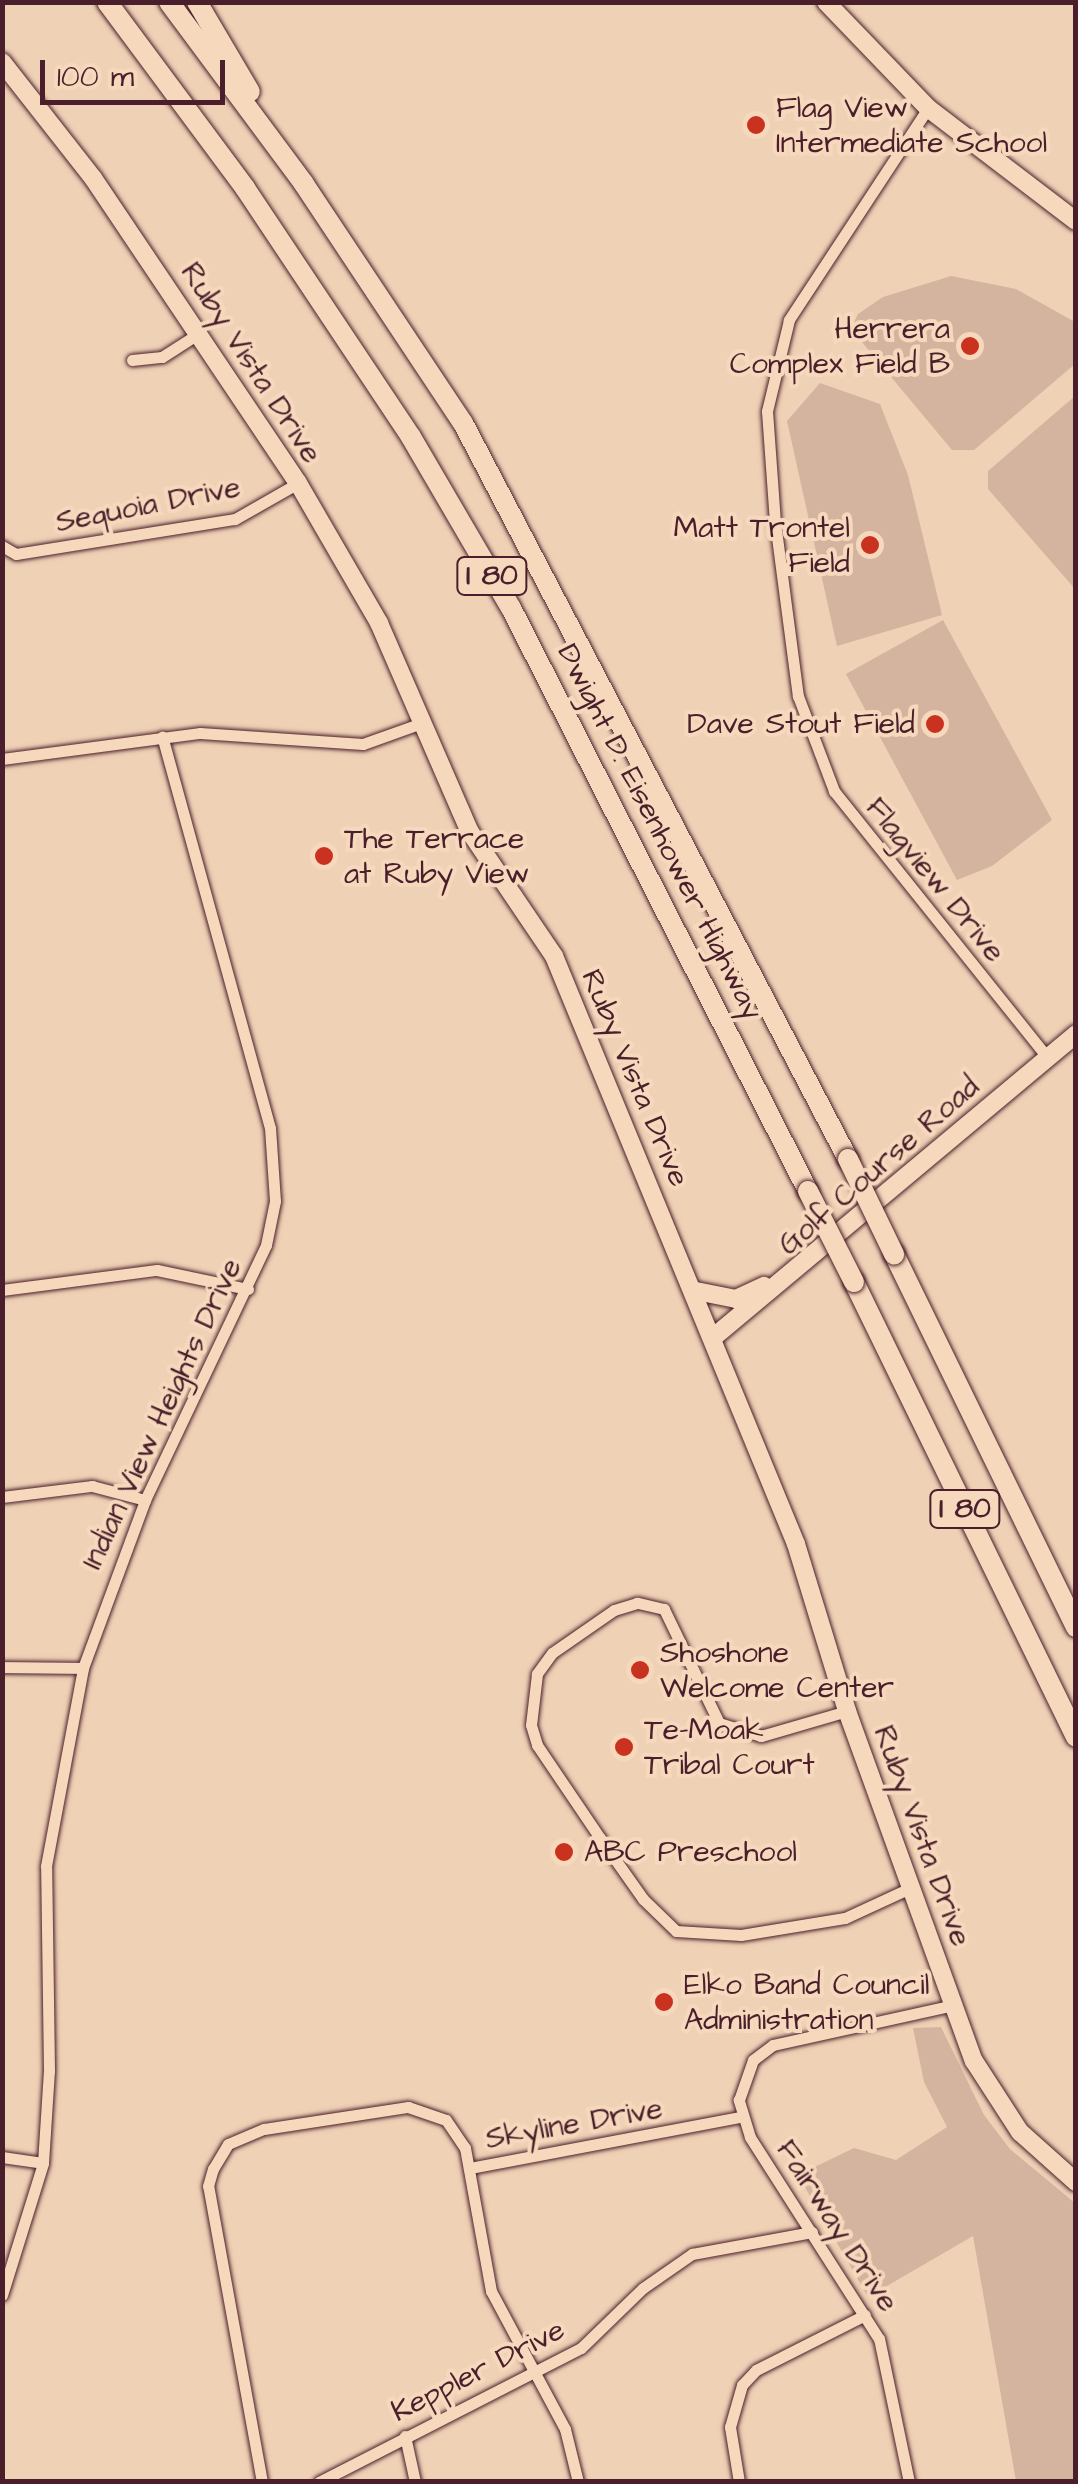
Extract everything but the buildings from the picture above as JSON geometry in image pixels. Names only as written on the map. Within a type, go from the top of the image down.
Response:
[{"type":"highway","name":"Dwight D. Eisenhower Highway","points":[[107,2],[245,188],[411,436],[520,625],[854,1282],[1076,1737]]},
{"type":"highway","name":"Dwight D. Eisenhower Highway","points":[[169,2],[304,184],[472,439],[848,1159],[1076,1627]]},
{"type":"highway","points":[[197,2],[304,184]]},
{"type":"street","points":[[826,2],[928,108],[1076,221]]},
{"type":"street","name":"Ruby Vista Drive","points":[[2,62],[200,332],[298,483],[379,623],[419,724],[470,832],[554,956],[715,1336],[796,1544],[848,1711],[954,2005],[996,2099],[1032,2144],[1076,2182]]},
{"type":"street","name":"Flagview Drive","points":[[928,108],[816,270],[784,334],[767,412],[775,522],[798,696],[834,791],[1048,1058]]},
{"type":"street","points":[[132,360],[162,356],[200,332]]},
{"type":"street","name":"Sequoia Drive","points":[[2,546],[16,554],[235,518],[298,483]]},
{"type":"street","points":[[2,759],[217,732],[363,744],[419,724]]},
{"type":"street","name":"Indian View Heights Drive","points":[[2,2296],[42,2163],[49,2070],[46,1866],[83,1668],[145,1500],[248,1290],[272,1224],[274,1150],[162,737]]},
{"type":"street","name":"Golf Course Road","points":[[715,1336],[820,1253],[1076,1034]]},
{"type":"street","points":[[696,1291],[743,1298],[820,1253]]},
{"type":"street","points":[[2,1290],[157,1270],[248,1290]]},
{"type":"street","points":[[2,1497],[92,1486],[145,1500]]},
{"type":"street","points":[[848,1711],[762,1736],[718,1723],[664,1608],[637,1603],[614,1610],[552,1653],[538,1674],[531,1725],[537,1745],[600,1838],[643,1898],[676,1931],[741,1935],[846,1918],[912,1887]]},
{"type":"street","points":[[2,1668],[83,1668]]},
{"type":"street","points":[[740,2118],[748,2070],[773,2045],[954,2005]]},
{"type":"street","name":"Skyline Drive","points":[[262,2482],[208,2186],[228,2144],[264,2129],[408,2107],[446,2120],[470,2168],[740,2118]]},
{"type":"street","name":"Fairway Drive","points":[[740,2118],[865,2315],[888,2370],[909,2482]]},
{"type":"street","points":[[2,2157],[42,2163]]},
{"type":"street","points":[[470,2168],[491,2291],[565,2429],[578,2482]]},
{"type":"street","name":"Keppler Drive","points":[[320,2482],[582,2348],[643,2288],[692,2254],[812,2232]]},
{"type":"street","points":[[739,2482],[730,2426],[742,2385],[756,2370],[865,2315]]},
{"type":"street","points":[[404,2436],[415,2482]]},
{"type":"shaded area","name":"Herrera Complex Field B","points":[[951,276],[1016,289],[1075,322],[1075,364],[974,450],[952,450],[851,329],[858,314],[883,297]]},
{"type":"shaded area","name":"Matt Trontel Field","points":[[820,383],[880,404],[908,475],[942,615],[837,646],[787,421]]},
{"type":"shaded area","points":[[1075,396],[1075,589],[988,489],[988,471]]},
{"type":"shaded area","name":"Dave Stout Field","points":[[943,620],[1052,820],[992,866],[957,880],[846,674]]},
{"type":"shaded area","points":[[941,2027],[984,2115],[1010,2149],[1075,2203],[1075,2481],[1016,2481],[973,2236],[868,2297],[798,2175],[854,2148],[896,2160],[947,2127],[924,2082],[913,2028]]},
{"type":"place","name":"Flag View Intermediate School","points":[[756,125]]},
{"type":"place","name":"Herrera Complex Field B","points":[[970,346]]},
{"type":"place","name":"Matt Trontel Field","points":[[870,545]]},
{"type":"place","name":"Dave Stout Field","points":[[935,724]]},
{"type":"place","name":"The Terrace at Ruby View","points":[[324,856]]},
{"type":"place","name":"Shoshone Welcome Center","points":[[640,1670]]},
{"type":"place","name":"Te-Moak Tribal Court","points":[[624,1747]]},
{"type":"place","name":"ABC Preschool","points":[[564,1852]]},
{"type":"place","name":"Elko Band Council Administration","points":[[664,2002]]}]
